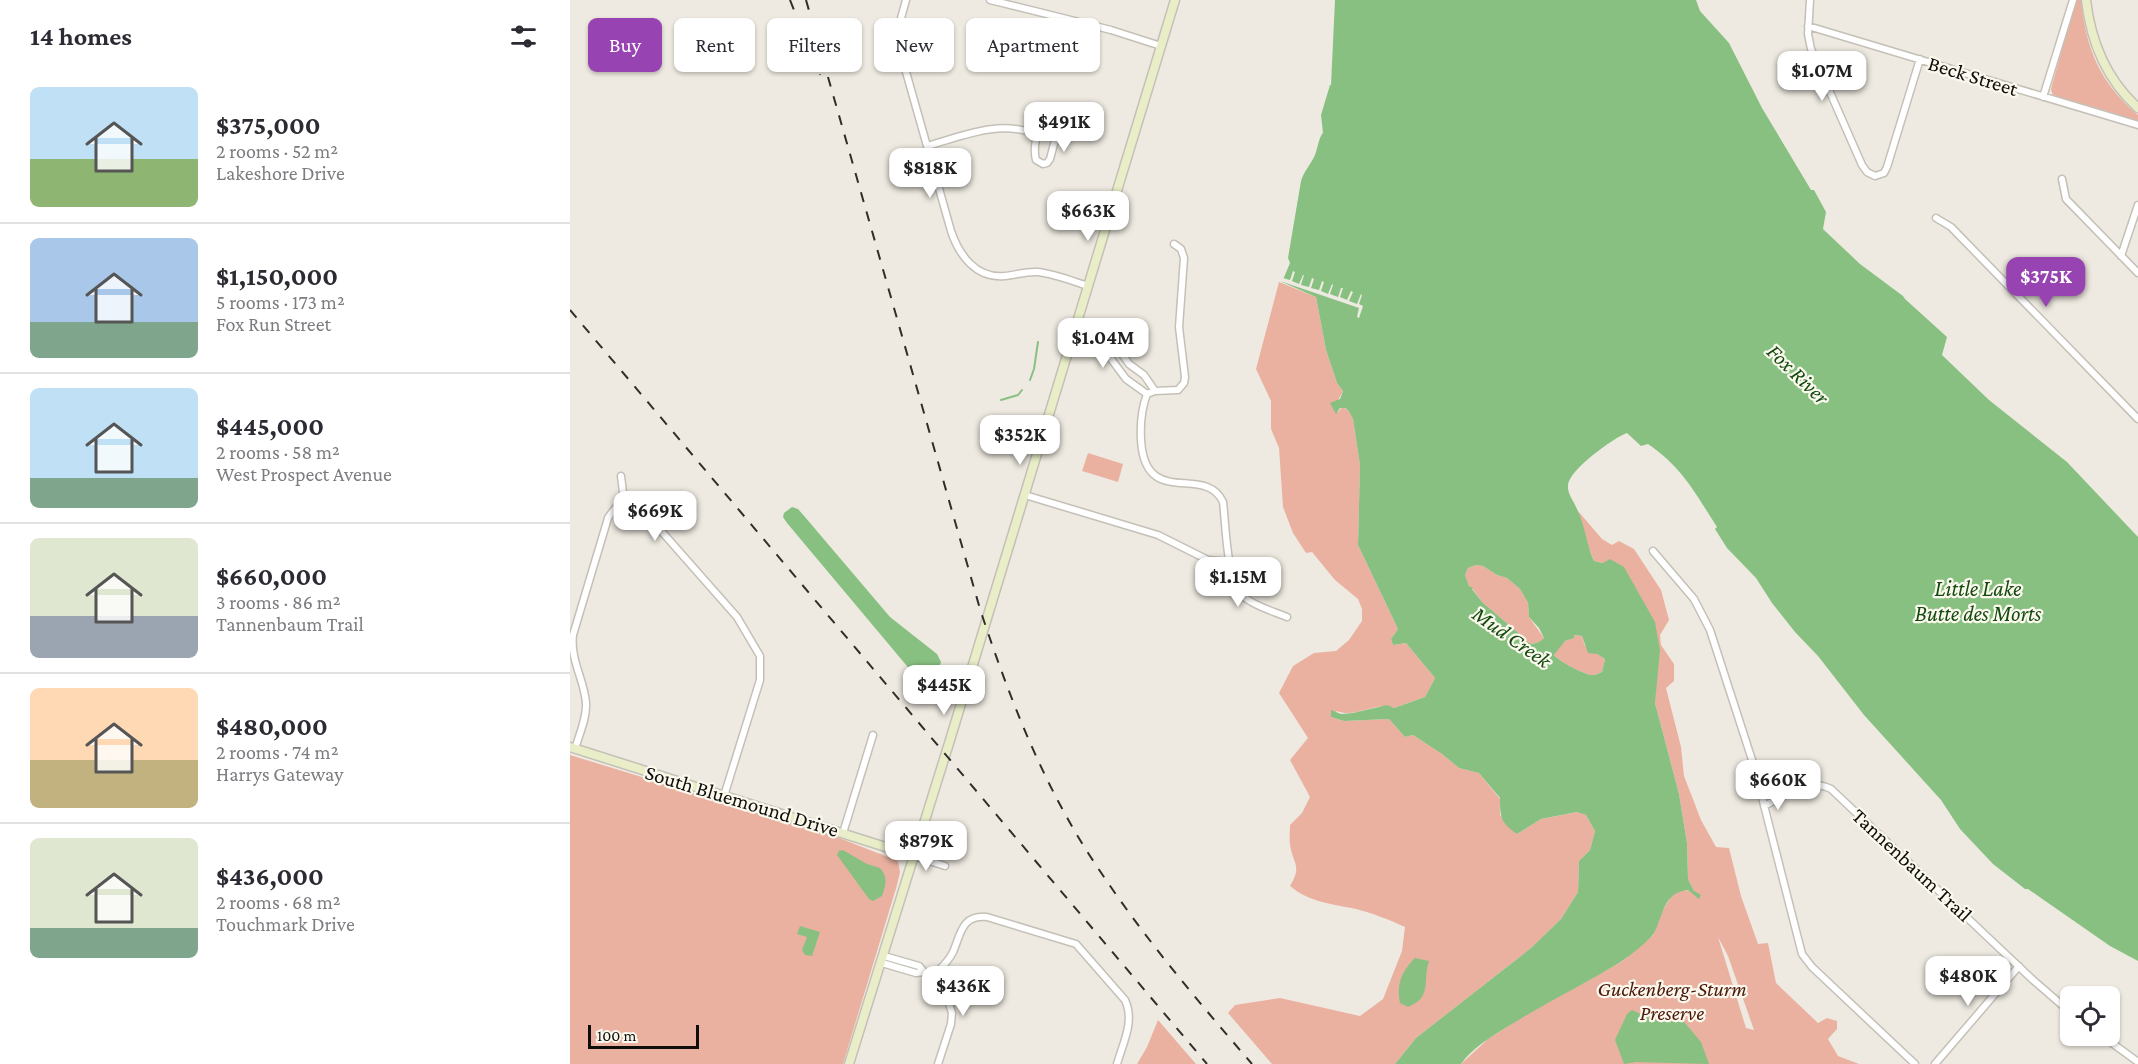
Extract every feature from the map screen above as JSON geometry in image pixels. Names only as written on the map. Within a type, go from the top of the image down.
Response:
[{"type":"main road","points":[[849,1064],[1175,0]]},
{"type":"main road","points":[[2086,0],[2091,29],[2100,59],[2117,86],[2138,108]]},
{"type":"main road","name":"South Bluemound Drive","points":[[572,748],[914,856]]},
{"type":"street","points":[[906,0],[897,40],[956,247],[970,264],[981,272],[995,276],[1035,272],[1088,286]]},
{"type":"street","points":[[990,0],[1102,28],[1161,46]]},
{"type":"street","points":[[1810,0],[1808,26],[1811,49],[1862,165],[1871,174],[1879,176],[1887,167],[1920,59]]},
{"type":"street","points":[[2043,97],[2073,0]]},
{"type":"street","name":"Beck Street","points":[[1808,26],[2138,125]]},
{"type":"street","points":[[1045,121],[1053,121],[1057,125],[1057,135],[1050,159],[1045,164],[1038,162],[1035,158],[1038,134],[1045,121]]},
{"type":"street","points":[[927,146],[983,129],[1000,127],[1024,129],[1038,134]]},
{"type":"street","points":[[2062,179],[2066,199],[2138,273]]},
{"type":"street","points":[[2121,256],[2137,209]]},
{"type":"street","points":[[1936,218],[1951,227],[2138,419]]},
{"type":"street","points":[[1174,244],[1181,249],[1184,258],[1179,327],[1185,377],[1184,383],[1178,390],[1155,391],[1148,394],[1142,407],[1140,422],[1142,452],[1150,471],[1161,479],[1205,486],[1218,494],[1222,502],[1230,562],[1240,593],[1252,603],[1287,617]]},
{"type":"street","points":[[1076,327],[1087,325],[1107,332],[1129,364],[1144,375],[1155,391]]},
{"type":"street","points":[[1076,327],[1083,335],[1103,348],[1126,379],[1148,394]]},
{"type":"street","points":[[621,476],[624,501]]},
{"type":"street","points":[[1025,495],[1158,535],[1208,560],[1230,562]]},
{"type":"street","points":[[572,748],[586,705],[574,664],[573,635],[608,518],[620,502],[624,501],[632,503],[648,516],[737,617],[760,656],[760,680],[724,796]]},
{"type":"street","points":[[1653,551],[1694,599],[1706,619],[1740,721],[1802,954],[1812,967],[1915,1064]]},
{"type":"street","points":[[843,833],[873,735]]},
{"type":"street","name":"Tannenbaum Trail","points":[[1764,806],[1809,784],[1823,785],[1831,789],[2060,1003]]},
{"type":"street","points":[[914,856],[945,866]]},
{"type":"street","points":[[934,975],[949,959],[965,924],[976,917],[987,917],[1076,944],[1125,1000],[1128,1007],[1130,1020],[1117,1064]]},
{"type":"street","points":[[883,959],[919,966],[924,972],[934,975],[946,994],[952,1013],[951,1024],[938,1064]]},
{"type":"street","points":[[1935,1064],[2019,966]]},
{"type":"street","points":[[2116,1046],[2138,1062]]},
{"type":"green space","points":[[2076,0],[2081,0],[2087,34],[2097,64],[2114,90],[2138,115],[2138,121],[2053,95],[2052,85]]},
{"type":"green space","points":[[1279,282],[1316,297],[1326,350],[1337,383],[1343,391],[1334,408],[1335,412],[1342,407],[1348,410],[1353,419],[1360,465],[1358,545],[1398,629],[1391,639],[1393,645],[1406,643],[1435,678],[1425,697],[1394,708],[1387,706],[1351,713],[1337,711],[1331,717],[1344,721],[1389,719],[1405,737],[1413,735],[1459,768],[1479,773],[1500,799],[1500,815],[1517,834],[1541,819],[1578,812],[1586,815],[1595,831],[1590,850],[1579,861],[1578,892],[1561,919],[1531,948],[1416,1038],[1395,1064],[1272,1064],[1228,1013],[1235,1005],[1280,998],[1360,1016],[1383,999],[1402,951],[1405,927],[1356,909],[1313,899],[1290,886],[1296,873],[1296,864],[1290,844],[1290,825],[1302,813],[1310,797],[1290,760],[1308,738],[1279,693],[1293,666],[1314,653],[1336,651],[1349,640],[1362,621],[1362,609],[1358,599],[1335,580],[1312,552],[1306,553],[1293,533],[1283,507],[1279,448],[1271,429],[1271,401],[1256,369]]},
{"type":"green space","points":[[1088,453],[1123,464],[1118,482],[1082,471]]},
{"type":"green space","name":"Guckenberg-Sturm Preserve","points":[[1578,511],[1602,539],[1612,545],[1619,541],[1634,549],[1661,590],[1669,620],[1660,635],[1661,645],[1674,664],[1674,681],[1666,688],[1681,747],[1684,776],[1701,820],[1716,847],[1729,848],[1741,896],[1758,944],[1768,943],[1776,983],[1818,1023],[1827,1018],[1837,1021],[1837,1029],[1828,1039],[1838,1056],[1859,1064],[1461,1064],[1488,1039],[1532,1011],[1621,962],[1653,935],[1658,918],[1671,897],[1679,890],[1694,891],[1688,879],[1687,843],[1679,794],[1655,703],[1656,677],[1603,563],[1594,561],[1584,536]],"holes":[[[1718,937],[1728,956],[1754,1030],[1746,1028]]]},
{"type":"green space","points":[[1476,565],[1507,578],[1520,589],[1528,603],[1529,617],[1544,638],[1535,643],[1527,642],[1482,602],[1469,586],[1465,575],[1468,568]]},
{"type":"green space","points":[[1573,635],[1582,636],[1585,646],[1605,659],[1602,672],[1593,675],[1584,673],[1554,655],[1557,649]]},
{"type":"green space","points":[[570,755],[834,836],[898,861],[900,872],[897,885],[843,1064],[570,1064]]},
{"type":"green space","points":[[1158,1020],[1196,1064],[1137,1064]]},
{"type":"water","points":[[1335,0],[1696,0],[1700,11],[1729,43],[1762,108],[1811,190],[1814,190],[1826,212],[1823,229],[1860,264],[1903,296],[1947,337],[1942,355],[1989,400],[2067,462],[2138,537],[2138,961],[2110,946],[2025,889],[1993,864],[1960,829],[1941,800],[1864,715],[1818,656],[1795,632],[1756,578],[1727,548],[1695,492],[1679,472],[1648,444],[1641,446],[1627,433],[1583,463],[1570,479],[1568,488],[1594,561],[1603,563],[1610,559],[1624,567],[1655,622],[1660,650],[1655,703],[1679,794],[1687,843],[1688,879],[1694,891],[1701,895],[1699,899],[1688,890],[1673,895],[1665,906],[1654,933],[1632,953],[1619,963],[1495,1035],[1476,1048],[1461,1064],[1395,1064],[1416,1038],[1531,948],[1561,919],[1578,892],[1579,861],[1590,850],[1595,831],[1586,815],[1577,812],[1541,819],[1517,834],[1508,827],[1501,815],[1500,798],[1479,773],[1459,768],[1413,735],[1405,737],[1389,719],[1344,721],[1331,717],[1331,710],[1341,714],[1387,705],[1394,708],[1425,697],[1435,678],[1406,643],[1393,645],[1391,639],[1398,629],[1358,545],[1360,465],[1353,419],[1345,408],[1340,408],[1336,414],[1330,403],[1340,399],[1343,391],[1337,383],[1326,350],[1316,297],[1282,282],[1290,263],[1288,258],[1301,181],[1315,155],[1323,133],[1321,115],[1331,85]],"holes":[[[1476,565],[1507,578],[1520,589],[1528,603],[1529,617],[1544,638],[1535,643],[1527,642],[1482,602],[1473,588],[1469,586],[1465,575],[1468,568]],[[1574,635],[1582,636],[1588,653],[1597,654],[1605,659],[1602,672],[1593,675],[1584,673],[1554,655],[1565,641],[1574,638]]]},
{"type":"water","points":[[792,507],[798,509],[890,617],[937,654],[941,662],[934,683],[922,684],[787,523],[783,517],[784,513]]},
{"type":"water","points":[[843,850],[867,864],[880,868],[886,881],[882,896],[873,901],[869,899],[837,855]]},
{"type":"water","points":[[800,926],[820,932],[812,956],[805,955],[802,950],[807,937],[797,934]]},
{"type":"water","points":[[1415,958],[1429,961],[1424,993],[1416,1003],[1408,1007],[1400,1003],[1400,984],[1403,973]]},
{"type":"water","points":[[1632,1010],[1654,1020],[1659,1019],[1664,1012],[1680,1017],[1701,1042],[1709,1064],[1636,1062],[1624,1064],[1615,1040],[1627,1014]]},
{"type":"pier","points":[[1293,271],[1295,272],[1292,281],[1299,284],[1304,275],[1301,285],[1309,287],[1312,278],[1314,279],[1311,288],[1319,290],[1322,281],[1324,282],[1321,291],[1328,294],[1332,284],[1330,294],[1338,297],[1343,288],[1340,297],[1347,300],[1351,291],[1353,292],[1349,301],[1357,304],[1361,294],[1359,304],[1363,306],[1359,318],[1357,317],[1359,308],[1280,281],[1283,278],[1290,280]]},
{"type":"waterway","points":[[1030,380],[1038,342]]},
{"type":"waterway","points":[[1001,400],[1018,395],[1022,390]]},
{"type":"railway","points":[[790,0],[820,75]]},
{"type":"railway","points":[[806,0],[980,609],[1015,707],[1043,771],[1094,862],[1170,966],[1252,1064]]},
{"type":"railway","points":[[570,310],[1207,1064]]},
{"type":"water label","name":"Fox River","points":[[1798,374]]},
{"type":"water label","name":"Little Lake Butte des Morts","points":[[1978,600]]},
{"type":"water label","name":"Mud Creek","points":[[1512,637]]}]
